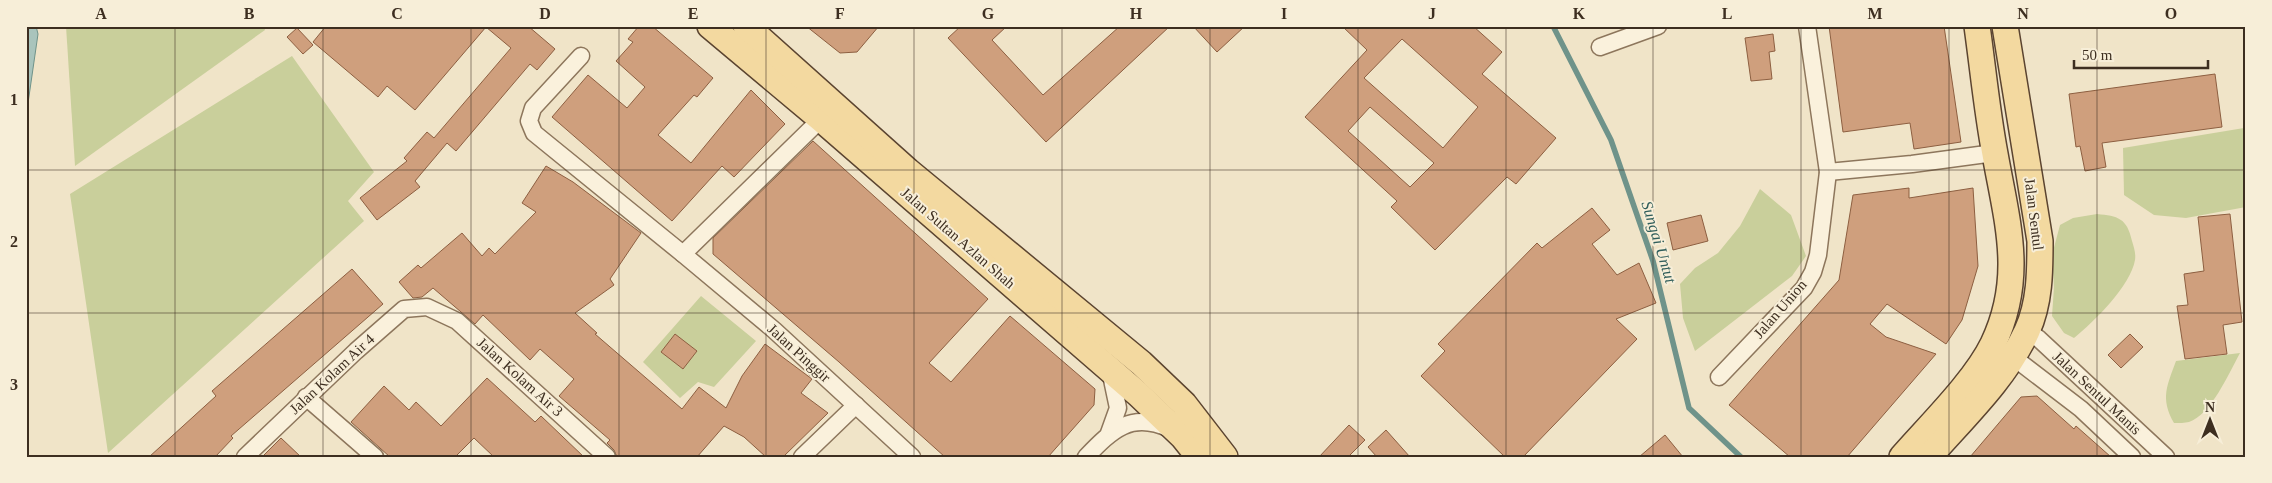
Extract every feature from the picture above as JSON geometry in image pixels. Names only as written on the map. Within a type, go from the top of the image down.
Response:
[{"type":"main road","name":"Jalan Sultan Azlan Shah","points":[[710,26],[821,119],[1110,370],[1182,437],[1199,457]]},
{"type":"main road","name":"Jalan Sultan Azlan Shah","points":[[746,26],[908,171],[1141,363],[1184,404],[1225,457]]},
{"type":"main road","name":"Jalan Sentul","points":[[1902,457],[1976,371],[1992,345],[2006,305],[2012,265],[2012,244],[1994,153],[1977,26]]},
{"type":"main road","name":"Jalan Sentul","points":[[1928,457],[2013,357],[2028,331],[2035,307],[2040,274],[2040,241],[2005,26]]},
{"type":"street","points":[[1600,47],[1658,26]]},
{"type":"street","name":"Jalan Union","points":[[1719,377],[1804,288],[1813,272],[1818,255],[1828,172],[1807,26]]},
{"type":"street","name":"Jalan Pinggir","points":[[581,56],[533,108],[529,121],[534,133],[683,254],[780,336],[912,457]]},
{"type":"street","points":[[683,254],[821,119]]},
{"type":"street","points":[[1828,172],[1912,164],[1994,153]]},
{"type":"street","name":"Jalan Kolam Air 4","points":[[245,457],[306,398],[404,309],[427,307]]},
{"type":"street","name":"Jalan Kolam Air 3","points":[[427,307],[457,320],[607,457]]},
{"type":"street","name":"Jalan Sentul Manis","points":[[2028,331],[2046,345],[2166,457]]},
{"type":"street","name":"Jalan Sentul Manis","points":[[2013,357],[2081,409],[2132,457]]},
{"type":"street","points":[[1109,433],[1118,408],[1110,370]]},
{"type":"street","points":[[306,398],[375,457]]},
{"type":"street","points":[[802,457],[856,406]]},
{"type":"street","points":[[1086,457],[1109,433],[1122,426],[1140,422],[1162,425],[1182,437]]},
{"type":"green space","points":[[66,26],[264,26],[265,30],[75,166]]},
{"type":"green space","points":[[292,56],[374,172],[348,201],[364,221],[108,453],[70,194]]},
{"type":"green space","points":[[2244,128],[2246,207],[2186,218],[2154,215],[2124,195],[2123,148]]},
{"type":"green space","points":[[1760,189],[1791,215],[1806,256],[1792,276],[1695,351],[1683,318],[1680,284],[1695,268],[1718,253],[1740,226]]},
{"type":"green space","points":[[2097,214],[2116,217],[2124,223],[2130,233],[2135,250],[2135,260],[2127,280],[2119,291],[2101,313],[2074,338],[2064,333],[2052,316],[2054,287],[2052,255],[2060,225],[2073,218]]},
{"type":"green space","points":[[701,296],[756,341],[714,387],[698,382],[680,398],[643,362]]},
{"type":"green space","points":[[2240,353],[2219,392],[2205,411],[2189,422],[2174,423],[2167,406],[2166,392],[2176,361]]},
{"type":"water","points":[[26,26],[36,26],[38,34],[26,117]]},
{"type":"building","points":[[326,26],[528,26],[555,49],[537,70],[530,64],[456,151],[447,143],[415,181],[420,187],[377,220],[360,198],[407,161],[404,158],[427,132],[434,138],[511,48],[486,27],[415,110],[387,86],[378,97],[313,42]]},
{"type":"building","points":[[639,26],[652,26],[713,78],[697,97],[694,95],[658,135],[691,163],[751,90],[785,124],[734,177],[722,166],[672,221],[552,117],[588,75],[627,108],[645,87],[616,61],[633,42],[628,39]]},
{"type":"building","points":[[806,26],[879,26],[857,52],[840,53]]},
{"type":"building","points":[[961,26],[1007,26],[992,40],[1043,95],[1120,26],[1170,26],[1046,142],[948,38]]},
{"type":"building","points":[[1193,26],[1245,26],[1217,52]]},
{"type":"building","points":[[1342,26],[1473,26],[1502,52],[1482,74],[1556,138],[1516,184],[1507,177],[1435,250],[1391,207],[1397,201],[1305,117],[1367,50]],"holes":[[[1402,39],[1478,107],[1443,148],[1364,78]],[[1370,107],[1434,163],[1410,187],[1348,131]]]},
{"type":"building","points":[[1829,26],[1944,26],[1961,142],[1914,149],[1910,123],[1843,132]]},
{"type":"building","points":[[297,28],[313,45],[303,54],[287,37]]},
{"type":"building","points":[[1773,34],[1775,51],[1769,52],[1772,79],[1751,81],[1745,38]]},
{"type":"building","points":[[2215,74],[2222,127],[2102,143],[2106,167],[2085,171],[2080,146],[2076,147],[2069,94]]},
{"type":"building","points":[[813,141],[988,299],[929,363],[951,382],[1010,316],[1095,389],[1094,405],[1048,457],[945,457],[839,362],[713,254],[713,238]]},
{"type":"building","points":[[546,166],[573,182],[641,233],[610,279],[614,285],[575,313],[597,333],[595,334],[682,409],[699,387],[726,408],[742,376],[765,344],[812,379],[801,393],[828,413],[783,457],[766,457],[744,437],[724,426],[697,457],[617,457],[614,450],[607,443],[610,440],[559,396],[574,379],[540,349],[530,360],[483,315],[475,324],[433,288],[422,297],[413,298],[399,282],[418,265],[421,268],[462,233],[482,256],[489,248],[495,254],[536,212],[522,203]]},
{"type":"building","points":[[1909,188],[1909,198],[1973,188],[1978,266],[1962,320],[1946,344],[1887,304],[1870,324],[1886,337],[1936,354],[1847,457],[1790,457],[1729,405],[1839,280],[1853,195]]},
{"type":"building","points":[[1592,208],[1610,230],[1592,244],[1617,275],[1639,263],[1656,303],[1616,319],[1637,339],[1523,457],[1505,457],[1421,376],[1445,351],[1438,344],[1537,243],[1542,248]]},
{"type":"building","points":[[2230,214],[2242,322],[2223,325],[2227,354],[2185,359],[2177,306],[2188,305],[2184,274],[2204,271],[2198,217]]},
{"type":"building","points":[[1701,215],[1708,241],[1673,250],[1667,223]]},
{"type":"building","points":[[352,269],[383,304],[231,436],[233,438],[215,457],[149,457],[216,396],[212,391]]},
{"type":"building","points":[[675,334],[697,351],[683,369],[661,352]]},
{"type":"building","points":[[2130,334],[2143,347],[2121,368],[2108,355]]},
{"type":"building","points":[[487,378],[535,422],[541,416],[584,457],[494,457],[474,438],[455,457],[390,457],[351,422],[384,386],[409,410],[416,402],[441,426]]},
{"type":"building","points":[[2037,396],[2074,429],[2076,426],[2111,457],[1970,457],[2021,397]]},
{"type":"building","points":[[1349,425],[1365,440],[1348,457],[1319,457]]},
{"type":"building","points":[[1386,430],[1410,457],[1377,457],[1368,447]]},
{"type":"building","points":[[1665,435],[1683,457],[1639,457]]},
{"type":"building","points":[[281,438],[301,457],[262,457]]},
{"type":"waterway","name":"Sungai Untut","points":[[1553,26],[1611,140],[1653,261],[1689,408],[1741,457]]}]
